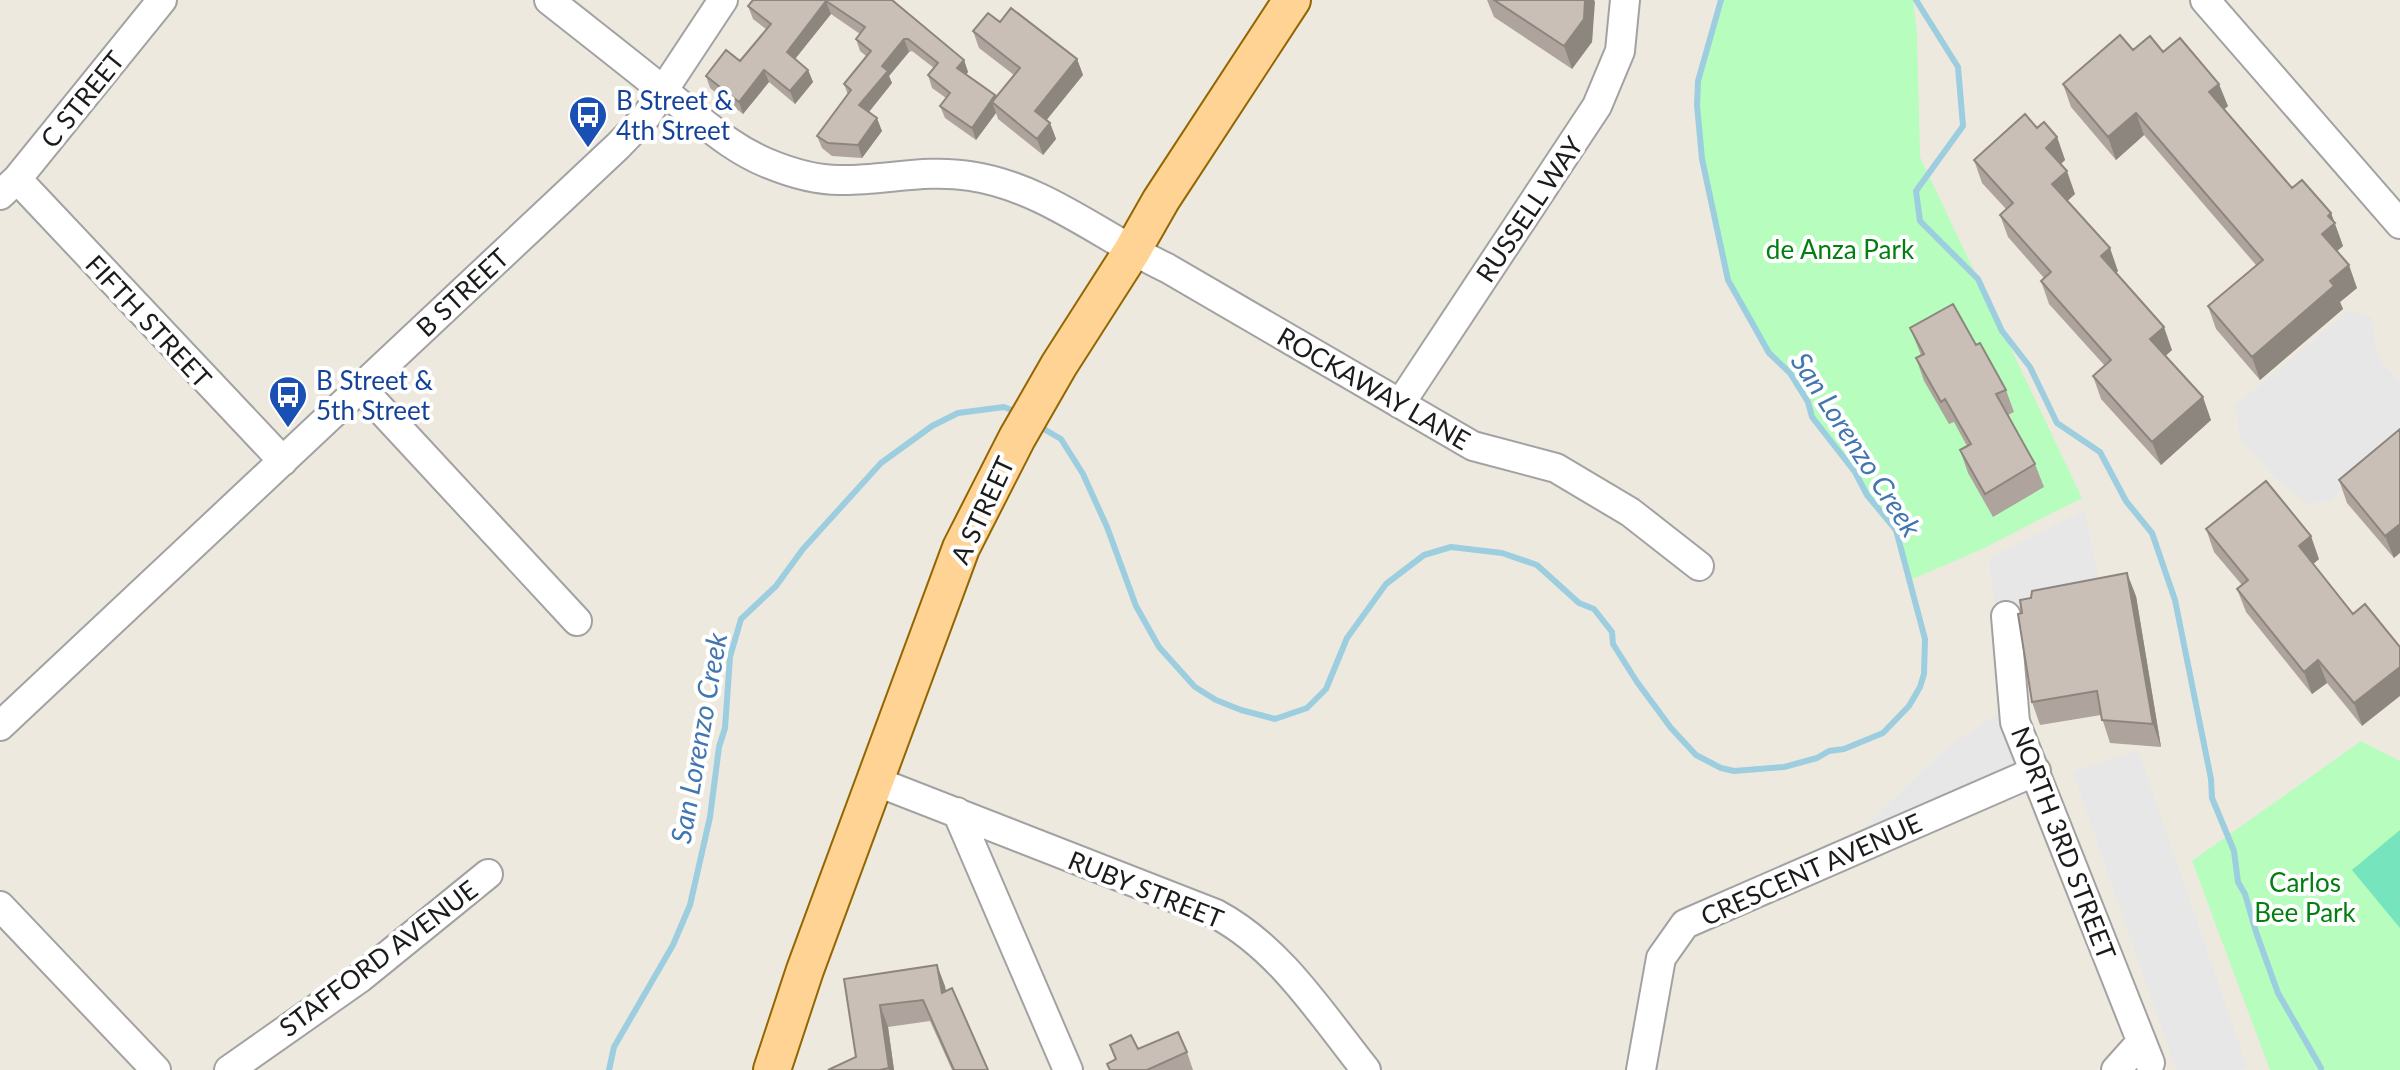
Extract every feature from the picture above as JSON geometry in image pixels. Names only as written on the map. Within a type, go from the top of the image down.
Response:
[{"type":"main road","name":"A STREET","points":[[772,1070],[805,970],[961,548],[1017,438],[1059,365],[1161,200],[1292,0]]},
{"type":"street","name":"C STREET","points":[[9,187],[162,0]]},
{"type":"street","name":"ROCKAWAY LANE","points":[[549,0],[733,147],[788,171],[829,180],[948,174],[1003,183],[1043,199],[1473,446],[1556,468],[1630,512],[1699,566]]},
{"type":"street","name":"B STREET","points":[[0,726],[601,163],[645,118],[723,0]]},
{"type":"street","name":"RUSSELL WAY","points":[[1400,404],[1597,106],[1620,51],[1625,0]]},
{"type":"street","points":[[2205,0],[2400,224]]},
{"type":"street","name":"FIFTH STREET","points":[[9,187],[283,461]]},
{"type":"street","points":[[361,388],[577,621]]},
{"type":"street","name":"NORTH 3RD STREET","points":[[2006,616],[2015,722],[2146,1053],[2116,1070]]},
{"type":"street","name":"CRESCENT AVENUE","points":[[1641,1070],[1661,958],[1685,924],[2036,771]]},
{"type":"street","name":"RUBY STREET","points":[[875,781],[1216,914],[1241,928],[1274,957],[1366,1070]]},
{"type":"street","points":[[957,812],[1068,1070]]},
{"type":"street","name":"STAFFORD AVENUE","points":[[229,1070],[360,978],[488,874]]},
{"type":"street","points":[[0,906],[156,1070]]},
{"type":"green space","name":"de Anza Park","points":[[1721,0],[1913,0],[1917,33],[1920,157],[2082,498],[1982,549],[1908,581],[1905,555],[1896,530],[1812,417],[1808,402],[1790,373],[1769,353],[1728,280],[1702,159],[1697,105],[1698,81]]},
{"type":"green space","name":"Carlos Bee Park","points":[[2361,741],[2400,761],[2400,1070],[2270,1070],[2192,861]]},
{"type":"green space","points":[[2400,830],[2400,928],[2352,870]]},
{"type":"shaded area","points":[[2348,311],[2372,317],[2374,340],[2381,362],[2400,382],[2400,440],[2329,501],[2307,504],[2275,478],[2241,440],[2235,406]]},
{"type":"shaded area","points":[[2084,510],[2101,588],[1998,631],[1989,558]]},
{"type":"shaded area","points":[[2003,711],[2021,761],[1856,836],[1945,749]]},
{"type":"shaded area","points":[[2138,750],[2247,1067],[2240,1070],[2176,1070],[2073,772]]},
{"type":"building","points":[[753,0],[892,0],[964,60],[957,68],[995,95],[972,128],[940,106],[950,93],[928,75],[938,63],[904,39],[882,66],[888,71],[859,105],[877,118],[858,145],[828,143],[817,136],[851,90],[844,84],[871,51],[856,39],[865,27],[826,1],[787,52],[808,70],[790,91],[764,70],[739,102],[706,76],[726,50],[740,61],[771,24],[748,6]]},
{"type":"building","points":[[1494,0],[1585,0],[1584,19],[1564,46]]},
{"type":"building","points":[[1011,8],[1077,59],[1035,111],[1050,123],[1037,139],[992,102],[1020,68],[973,31],[988,13],[1000,22]]},
{"type":"building","points":[[2120,35],[2133,50],[2150,36],[2163,52],[2180,38],[2219,84],[2209,92],[2292,188],[2302,180],[2331,213],[2328,216],[2335,223],[2322,234],[2349,265],[2330,281],[2334,286],[2252,357],[2208,306],[2263,260],[2136,113],[2108,137],[2063,84]]},
{"type":"building","points":[[2025,114],[2037,128],[2044,122],[2057,137],[2046,148],[2067,171],[2052,184],[2110,248],[2101,256],[2164,327],[2150,339],[2203,397],[2152,442],[2093,376],[2111,360],[2041,281],[2051,272],[2000,215],[2013,203],[1974,160]]},
{"type":"building","points":[[1953,304],[1976,345],[1980,343],[2006,390],[1996,394],[2035,464],[1985,494],[1960,450],[1971,444],[1945,399],[1941,402],[1916,358],[1924,354],[1910,328]]},
{"type":"building","points":[[2400,429],[2400,524],[2385,536],[2339,480]]},
{"type":"building","points":[[2266,481],[2311,536],[2299,546],[2353,614],[2365,604],[2400,647],[2400,667],[2354,703],[2318,660],[2304,672],[2237,589],[2248,580],[2206,529]]},
{"type":"building","points":[[2127,573],[2153,724],[2102,720],[2097,691],[2032,702],[2018,614],[2022,613],[2020,600],[2031,598],[2032,591]]},
{"type":"building","points":[[937,965],[942,993],[952,988],[988,1070],[954,1070],[923,1000],[880,1005],[889,1068],[828,1070],[856,1057],[844,979]]},
{"type":"building","points":[[1178,1032],[1187,1052],[1147,1070],[1110,1070],[1107,1064],[1116,1059],[1110,1045],[1131,1035],[1138,1049]]},
{"type":"waterway","name":"San Lorenzo Creek","points":[[1037,425],[1061,439],[1083,474],[1107,527],[1136,606],[1159,647],[1195,687],[1241,710],[1275,719],[1307,708],[1326,689],[1347,638],[1386,584],[1424,555],[1451,547],[1502,553],[1537,565],[1579,603],[1594,609],[1612,632],[1613,644],[1637,682],[1671,728],[1696,755],[1721,768],[1734,771],[1784,767],[1844,749],[1883,733],[1909,706],[1920,687],[1924,674],[1925,639],[1896,530],[1812,417],[1808,402],[1790,373],[1769,353],[1728,280],[1702,159],[1697,105],[1698,81],[1721,0]]},
{"type":"waterway","points":[[1916,0],[1958,67],[1963,126],[1916,191],[1920,221],[1978,279],[2002,331],[2030,367],[2057,423],[2100,452],[2126,501],[2152,533],[2175,600],[2211,779],[2212,798],[2234,851],[2238,882],[2245,894],[2278,993],[2321,1068]]},
{"type":"waterway","name":"San Lorenzo Creek","points":[[609,1070],[614,1047],[673,945],[690,905],[710,817],[719,747],[725,728],[730,657],[741,619],[776,586],[803,549],[881,463],[932,426],[958,413],[1004,407],[1017,412]]},
{"type":"place","name":"B Street & 4th Street","points":[[588,149]]},
{"type":"place","name":"B Street & 5th Street","points":[[288,429]]}]
